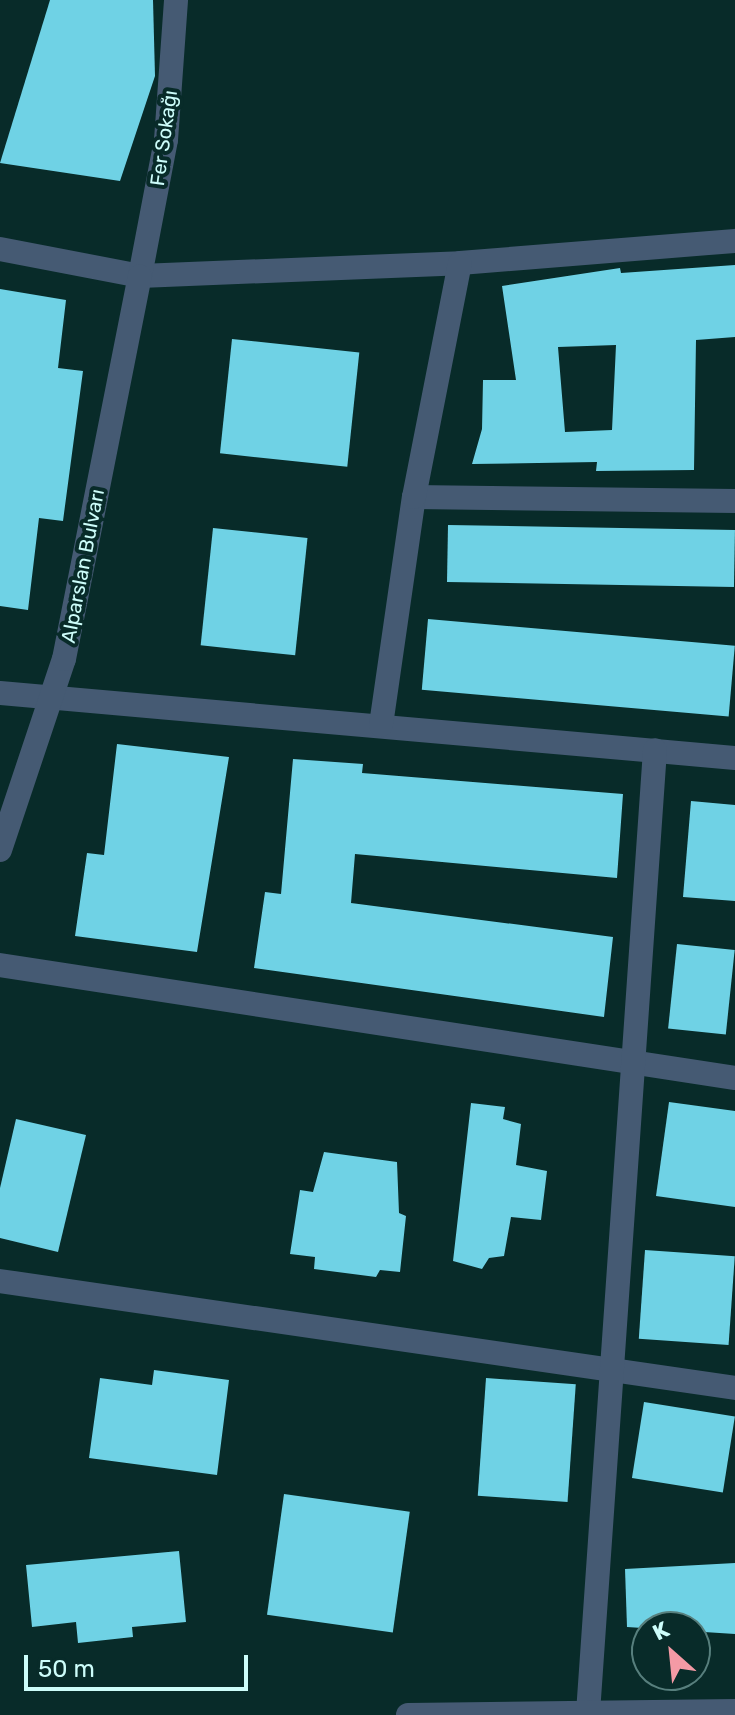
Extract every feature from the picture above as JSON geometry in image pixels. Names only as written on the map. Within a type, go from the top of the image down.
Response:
[{"type":"street","name":"Fer Sokağı","points":[[140,276],[168,127],[176,0]]},
{"type":"street","points":[[0,249],[140,276],[460,263],[735,241]]},
{"type":"street","points":[[381,725],[414,497],[460,263]]},
{"type":"street","name":"Alparslan Bulvarı","points":[[0,850],[52,700],[140,276]]},
{"type":"street","points":[[414,497],[735,501]]},
{"type":"street","points":[[0,693],[735,758]]},
{"type":"street","points":[[588,1713],[655,750]]},
{"type":"street","points":[[0,965],[735,1078]]},
{"type":"street","points":[[0,1281],[735,1388]]},
{"type":"street","points":[[408,1715],[735,1711]]},
{"type":"building","points":[[50,0],[153,0],[155,76],[120,181],[0,163]]},
{"type":"building","points":[[735,265],[735,337],[696,340],[694,470],[596,471],[597,462],[472,464],[482,429],[483,380],[516,380],[502,286],[620,268],[621,273]],"holes":[[[616,345],[612,430],[565,432],[558,347]]]},
{"type":"building","points":[[0,289],[66,300],[58,368],[83,371],[63,521],[39,518],[28,610],[0,606]]},
{"type":"building","points":[[232,339],[359,352],[347,467],[220,453]]},
{"type":"building","points":[[448,525],[735,530],[734,587],[447,582]]},
{"type":"building","points":[[213,528],[307,538],[295,655],[201,645]]},
{"type":"building","points":[[428,619],[735,646],[729,717],[422,690]]},
{"type":"building","points":[[117,744],[229,757],[197,952],[75,936],[87,853],[104,855]]},
{"type":"building","points":[[293,759],[363,764],[362,773],[623,794],[617,878],[355,854],[351,903],[613,937],[604,1017],[254,968],[265,892],[281,894]]},
{"type":"building","points":[[691,801],[735,805],[735,901],[683,897]]},
{"type":"building","points":[[677,944],[735,950],[726,1035],[668,1029]]},
{"type":"building","points":[[669,1102],[735,1111],[735,1207],[656,1196]]},
{"type":"building","points":[[471,1103],[505,1107],[503,1119],[521,1124],[516,1165],[547,1171],[541,1220],[511,1217],[504,1256],[489,1258],[482,1269],[453,1261]]},
{"type":"building","points":[[16,1119],[86,1135],[58,1252],[0,1238],[0,1188]]},
{"type":"building","points":[[324,1152],[397,1162],[399,1213],[406,1216],[400,1272],[380,1270],[376,1277],[314,1269],[315,1257],[290,1254],[300,1190],[313,1192]]},
{"type":"building","points":[[645,1250],[735,1256],[729,1345],[639,1339]]},
{"type":"building","points":[[154,1370],[229,1380],[217,1475],[89,1458],[100,1378],[152,1385]]},
{"type":"building","points":[[486,1378],[576,1384],[568,1502],[478,1496]]},
{"type":"building","points":[[644,1402],[735,1416],[723,1492],[632,1478]]},
{"type":"building","points":[[284,1494],[410,1512],[393,1632],[267,1615]]},
{"type":"building","points":[[179,1551],[186,1622],[132,1627],[133,1637],[78,1643],[76,1622],[32,1627],[26,1565]]},
{"type":"building","points":[[735,1563],[735,1634],[711,1632],[711,1611],[631,1611],[631,1627],[627,1627],[625,1569]]}]
